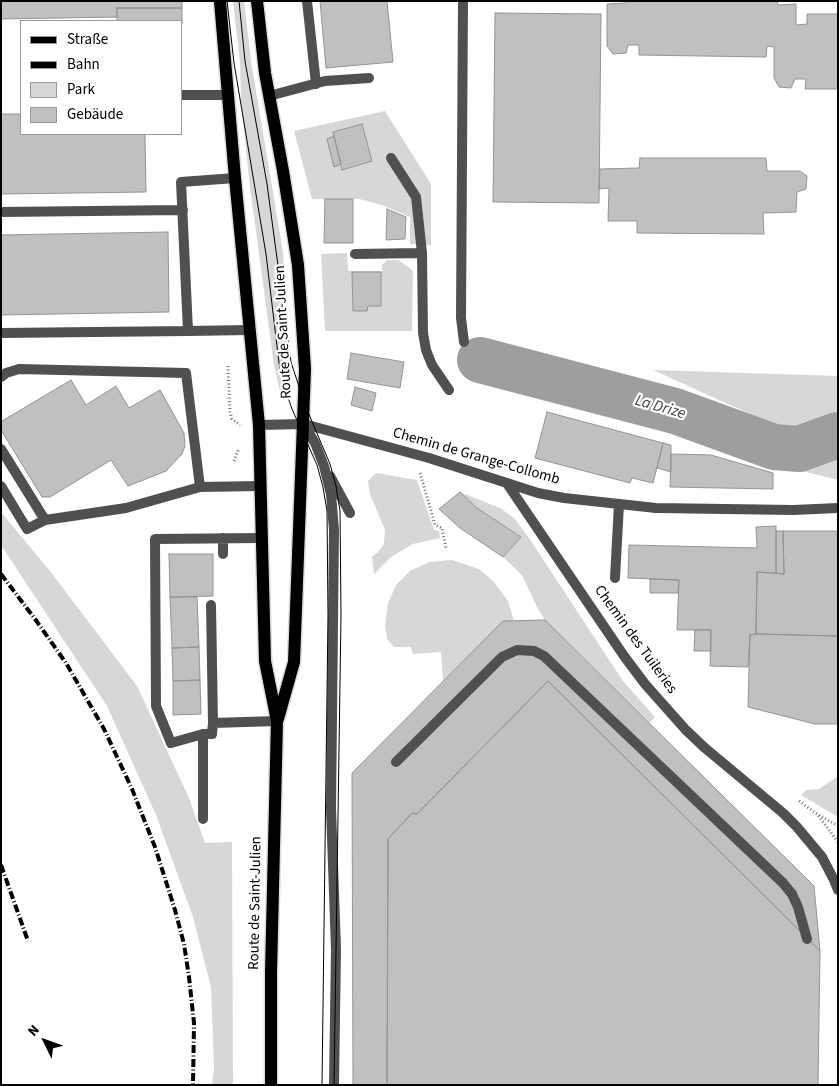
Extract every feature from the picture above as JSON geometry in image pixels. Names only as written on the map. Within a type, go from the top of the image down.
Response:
[{"type":"main road","name":"Route de Saint-Julien","points":[[220,1],[259,426],[265,661],[277,721],[271,972],[271,1085]]},
{"type":"main road","name":"Route de Saint-Julien","points":[[257,1],[265,73],[289,208],[299,282],[305,369],[294,662],[277,721]]},
{"type":"street","points":[[307,1],[316,84]]},
{"type":"street","points":[[463,1],[461,318],[464,342]]},
{"type":"street","points":[[269,96],[325,81],[369,78]]},
{"type":"street","points":[[182,95],[228,95]]},
{"type":"street","points":[[390,158],[416,197],[422,253],[423,332],[426,350],[432,365],[449,390]]},
{"type":"street","points":[[188,331],[181,182],[235,178]]},
{"type":"street","points":[[1,212],[183,210]]},
{"type":"street","points":[[355,254],[422,253]]},
{"type":"street","points":[[1,333],[250,330]]},
{"type":"street","points":[[1,377],[18,369],[186,373],[200,487]]},
{"type":"street","points":[[304,424],[315,442],[324,466],[331,494],[334,530],[331,799],[336,949],[334,1085]]},
{"type":"street","name":"Chemin de Grange-Collomb","points":[[259,426],[304,424],[416,455],[538,493],[656,508],[793,510],[838,508]]},
{"type":"street","points":[[1,449],[45,520]]},
{"type":"street","points":[[324,466],[350,513]]},
{"type":"street","name":"Chemin des Tuileries","points":[[508,485],[645,684],[679,723],[705,748],[797,827],[822,857],[837,883]]},
{"type":"street","points":[[1,486],[27,529],[45,520],[126,508],[200,487],[260,486]]},
{"type":"street","points":[[615,578],[619,504]]},
{"type":"street","points":[[223,538],[223,554]]},
{"type":"street","points":[[211,605],[212,734],[203,734],[171,743],[156,706],[155,539],[261,538]]},
{"type":"street","points":[[396,762],[502,657],[517,650],[534,651],[544,656],[782,883],[792,894],[798,906],[807,939]]},
{"type":"street","points":[[213,722],[277,721]]},
{"type":"street","points":[[203,734],[203,819]]},
{"type":"path","points":[[228,366],[232,419],[241,426],[259,426]]},
{"type":"path","points":[[416,455],[436,525],[442,528],[446,549]]},
{"type":"path","points":[[795,798],[838,826]]},
{"type":"path","points":[[817,814],[838,842]]},
{"type":"green space","points":[[233,1],[244,1],[251,61],[283,252],[289,352],[288,391],[284,392],[280,391],[274,365],[250,187]]},
{"type":"green space","points":[[385,111],[431,184],[431,245],[410,244],[410,217],[382,205],[359,199],[312,199],[294,131]]},
{"type":"green space","points":[[347,253],[348,271],[382,271],[382,265],[387,260],[399,260],[413,271],[412,331],[325,331],[321,254]]},
{"type":"green space","points":[[653,370],[838,376],[838,480],[758,460],[750,414]]},
{"type":"green space","points":[[376,473],[417,480],[434,530],[439,531],[440,538],[413,544],[391,557],[374,574],[372,557],[384,544],[385,530],[370,494],[368,481]]},
{"type":"green space","points":[[460,492],[500,508],[514,518],[623,681],[655,717],[650,723],[545,620],[522,575],[503,557],[521,537],[477,508]]},
{"type":"green space","points":[[1,512],[50,571],[137,686],[189,798],[205,843],[232,842],[233,1085],[212,1085],[214,1067],[211,987],[193,917],[156,815],[107,706],[1,545]]},
{"type":"green space","points":[[452,560],[479,569],[494,582],[508,601],[514,621],[503,621],[443,681],[441,652],[413,654],[411,647],[394,647],[387,639],[385,627],[388,603],[396,585],[410,571],[429,562]]},
{"type":"green space","points":[[838,776],[838,817],[801,795],[806,790],[819,789]]},
{"type":"building","points":[[1,1],[182,1],[182,8],[117,8],[117,17],[1,19]]},
{"type":"building","points":[[320,1],[387,1],[393,62],[326,68]]},
{"type":"building","points":[[627,1],[777,1],[778,5],[796,4],[796,25],[807,24],[807,14],[838,14],[838,89],[805,89],[806,79],[795,79],[791,88],[779,87],[774,78],[774,47],[767,46],[766,57],[639,55],[639,45],[628,45],[626,53],[613,54],[607,46],[607,4],[626,3]]},
{"type":"building","points":[[117,8],[182,8],[182,20],[117,20]]},
{"type":"building","points":[[495,13],[601,14],[599,203],[493,202]]},
{"type":"building","points":[[1,114],[20,114],[20,135],[145,135],[146,192],[1,194]]},
{"type":"building","points":[[362,124],[372,161],[342,170],[333,132]]},
{"type":"building","points":[[334,136],[341,164],[334,167],[327,139]]},
{"type":"building","points":[[640,158],[766,158],[767,171],[800,171],[807,176],[806,189],[797,192],[796,212],[763,213],[764,234],[637,233],[637,221],[608,221],[609,188],[599,189],[600,169],[639,168]]},
{"type":"building","points":[[325,199],[353,199],[353,243],[324,243]]},
{"type":"building","points":[[387,209],[406,217],[405,239],[386,240]]},
{"type":"building","points":[[168,232],[169,312],[1,315],[1,235]]},
{"type":"building","points":[[352,272],[381,272],[381,306],[368,306],[367,311],[353,311]]},
{"type":"building","points":[[351,353],[404,362],[400,388],[347,379]]},
{"type":"building","points":[[71,380],[86,405],[116,386],[129,408],[160,390],[184,433],[185,446],[182,454],[166,471],[128,486],[111,460],[50,497],[42,497],[1,430],[1,425],[2,421]]},
{"type":"building","points":[[355,387],[376,393],[372,411],[351,405]]},
{"type":"building","points":[[547,412],[663,443],[653,483],[632,478],[630,483],[535,458]]},
{"type":"building","points":[[663,443],[671,445],[671,472],[657,468]]},
{"type":"building","points":[[671,454],[711,455],[773,473],[773,489],[670,487]]},
{"type":"building","points":[[460,492],[477,508],[521,537],[503,557],[460,528],[439,509]]},
{"type":"building","points":[[776,526],[776,573],[757,572],[756,634],[750,635],[748,667],[710,666],[711,630],[677,630],[679,580],[628,578],[629,545],[757,548],[756,527]]},
{"type":"building","points":[[776,531],[783,531],[784,574],[776,573]]},
{"type":"building","points":[[783,531],[838,531],[838,636],[756,634],[757,572],[784,574]]},
{"type":"building","points":[[169,554],[213,554],[213,596],[170,597]]},
{"type":"building","points":[[650,579],[679,580],[678,593],[650,593]]},
{"type":"building","points":[[170,597],[197,597],[199,647],[172,648]]},
{"type":"building","points":[[545,620],[814,886],[820,951],[548,681],[417,814],[412,813],[388,839],[387,1085],[353,1085],[352,773],[503,621]]},
{"type":"building","points":[[695,630],[711,630],[711,651],[694,651]]},
{"type":"building","points":[[750,635],[838,636],[838,724],[815,724],[748,707]]},
{"type":"building","points":[[199,647],[200,680],[173,681],[172,648]]},
{"type":"building","points":[[200,680],[201,714],[173,715],[173,681]]},
{"type":"building","points":[[548,681],[820,951],[818,1085],[387,1085],[388,839],[412,813],[417,814]]},
{"type":"waterway","name":"La Drize","points":[[480,360],[675,411],[774,447],[799,449],[838,435]]},
{"type":"tram line","points":[[227,1],[234,63],[266,254],[279,363],[292,409],[317,465],[327,511],[328,615],[322,1085]]},
{"type":"tram line","points":[[239,1],[245,61],[267,184],[291,362],[305,405],[330,464],[340,511],[341,615],[334,1085]]},
{"type":"railway","points":[[1,574],[66,663],[104,729],[132,789],[155,847],[184,944],[194,1023],[193,1085]]},
{"type":"railway","points":[[1,865],[28,941]]}]
